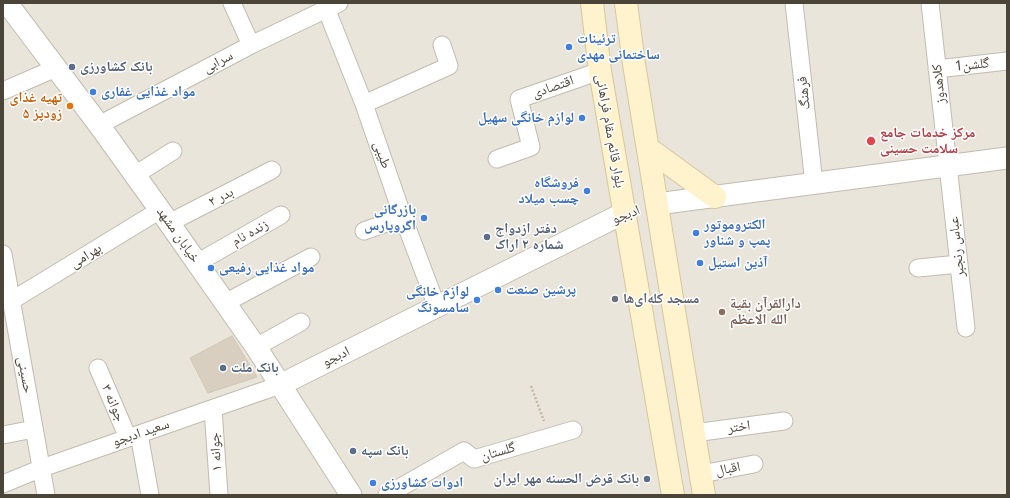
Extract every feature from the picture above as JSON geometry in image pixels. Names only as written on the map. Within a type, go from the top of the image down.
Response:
[{"type":"main road","name":"بلوار قائم مقام فراهانی","points":[[592,3],[600,71],[673,495]]},
{"type":"main road","points":[[626,3],[634,64],[703,485]]},
{"type":"main road","points":[[648,149],[714,197]]},
{"type":"main road","name":"ادبجو","points":[[624,213],[657,204]]},
{"type":"street","name":"خیابان مشهد","points":[[7,3],[99,125],[165,216],[256,347],[351,495]]},
{"type":"street","points":[[232,3],[252,45]]},
{"type":"street","name":"فرهنگ","points":[[794,3],[814,184]]},
{"type":"street","name":"کلاهدوز","points":[[930,3],[948,166]]},
{"type":"street","name":"سرابی","points":[[99,125],[330,5]]},
{"type":"street","name":"طیبی","points":[[330,5],[403,217],[437,307]]},
{"type":"street","points":[[364,104],[449,66],[442,45]]},
{"type":"street","name":"گلشن1","points":[[937,69],[1007,61]]},
{"type":"street","points":[[3,91],[56,68]]},
{"type":"street","name":"اقتصادی","points":[[497,159],[531,147],[519,99],[600,71]]},
{"type":"street","points":[[135,176],[173,151]]},
{"type":"street","name":"ادبجو","points":[[657,204],[1007,158]]},
{"type":"street","name":"عباس رنجبر","points":[[948,166],[966,328]]},
{"type":"street","name":"بدر ۲","points":[[165,216],[272,170]]},
{"type":"street","name":"ادبجو","points":[[280,385],[624,213]]},
{"type":"street","name":"زنده نام","points":[[197,263],[281,215]]},
{"type":"street","name":"بهرامی","points":[[12,302],[165,216]]},
{"type":"street","points":[[364,231],[403,217]]},
{"type":"street","name":"حسینی","points":[[3,254],[4,272],[12,302],[46,495]]},
{"type":"street","points":[[225,303],[311,257]]},
{"type":"street","points":[[918,268],[959,264]]},
{"type":"street","points":[[256,347],[301,322]]},
{"type":"street","name":"جوانه ۳","points":[[98,368],[133,436],[150,495]]},
{"type":"street","name":"سعید ادبجو","points":[[3,484],[42,468],[280,385]]},
{"type":"street","name":"جوانه ۱","points":[[213,408],[219,495]]},
{"type":"street","name":"اختر","points":[[694,433],[784,421]]},
{"type":"street","points":[[3,435],[34,429]]},
{"type":"street","name":"گلستان","points":[[387,495],[464,451],[474,459],[573,430]]},
{"type":"street","name":"اقبال","points":[[703,485],[754,464]]},
{"type":"path","points":[[531,386],[550,437]]},
{"type":"shaded area","points":[[3,3],[1007,3],[1007,495],[3,495]]},
{"type":"building","name":"بانک ملت","points":[[232,336],[257,377],[208,393],[190,358]]},
{"type":"place","name":"ترئینات ساختمانی مهدی","points":[[569,47]]},
{"type":"place","name":"بانک کشاورزی","points":[[72,67]]},
{"type":"place","name":"مواد غذایی غفاری","points":[[93,92]]},
{"type":"place","name":"تهیه غذای زودپز ۵","points":[[70,106]]},
{"type":"place","name":"لوازم خانگی سهیل","points":[[582,118]]},
{"type":"place","name":"مرکز خدمات جامع سلامت حسینی","points":[[871,141]]},
{"type":"place","name":"فروشگاه چسب میلاد","points":[[587,191]]},
{"type":"place","name":"بازرگانی اگروپارس","points":[[424,218]]},
{"type":"place","name":"الکتروموتور پمپ و شناور","points":[[696,233]]},
{"type":"place","name":"دفتر ازدواج شماره ۲ اراک","points":[[487,237]]},
{"type":"place","name":"آذین استیل","points":[[700,263]]},
{"type":"place","name":"مواد غذایی رفیعی","points":[[211,268]]},
{"type":"place","name":"پرشین صنعت","points":[[498,290]]},
{"type":"place","name":"مسجد کله‌ای‌ها","points":[[615,299]]},
{"type":"place","name":"لوازم خانگی سامسونگ","points":[[477,300]]},
{"type":"place","name":"دارالقرآن بقیة الله الاعظم","points":[[722,312]]},
{"type":"place","name":"بانک ملت","points":[[223,368]]},
{"type":"place","name":"بانک سپه","points":[[353,451]]},
{"type":"place","name":"بانک قرض الحسنه مهر ایران","points":[[647,479]]},
{"type":"place","name":"ادوات کشاورزی","points":[[373,483]]}]
